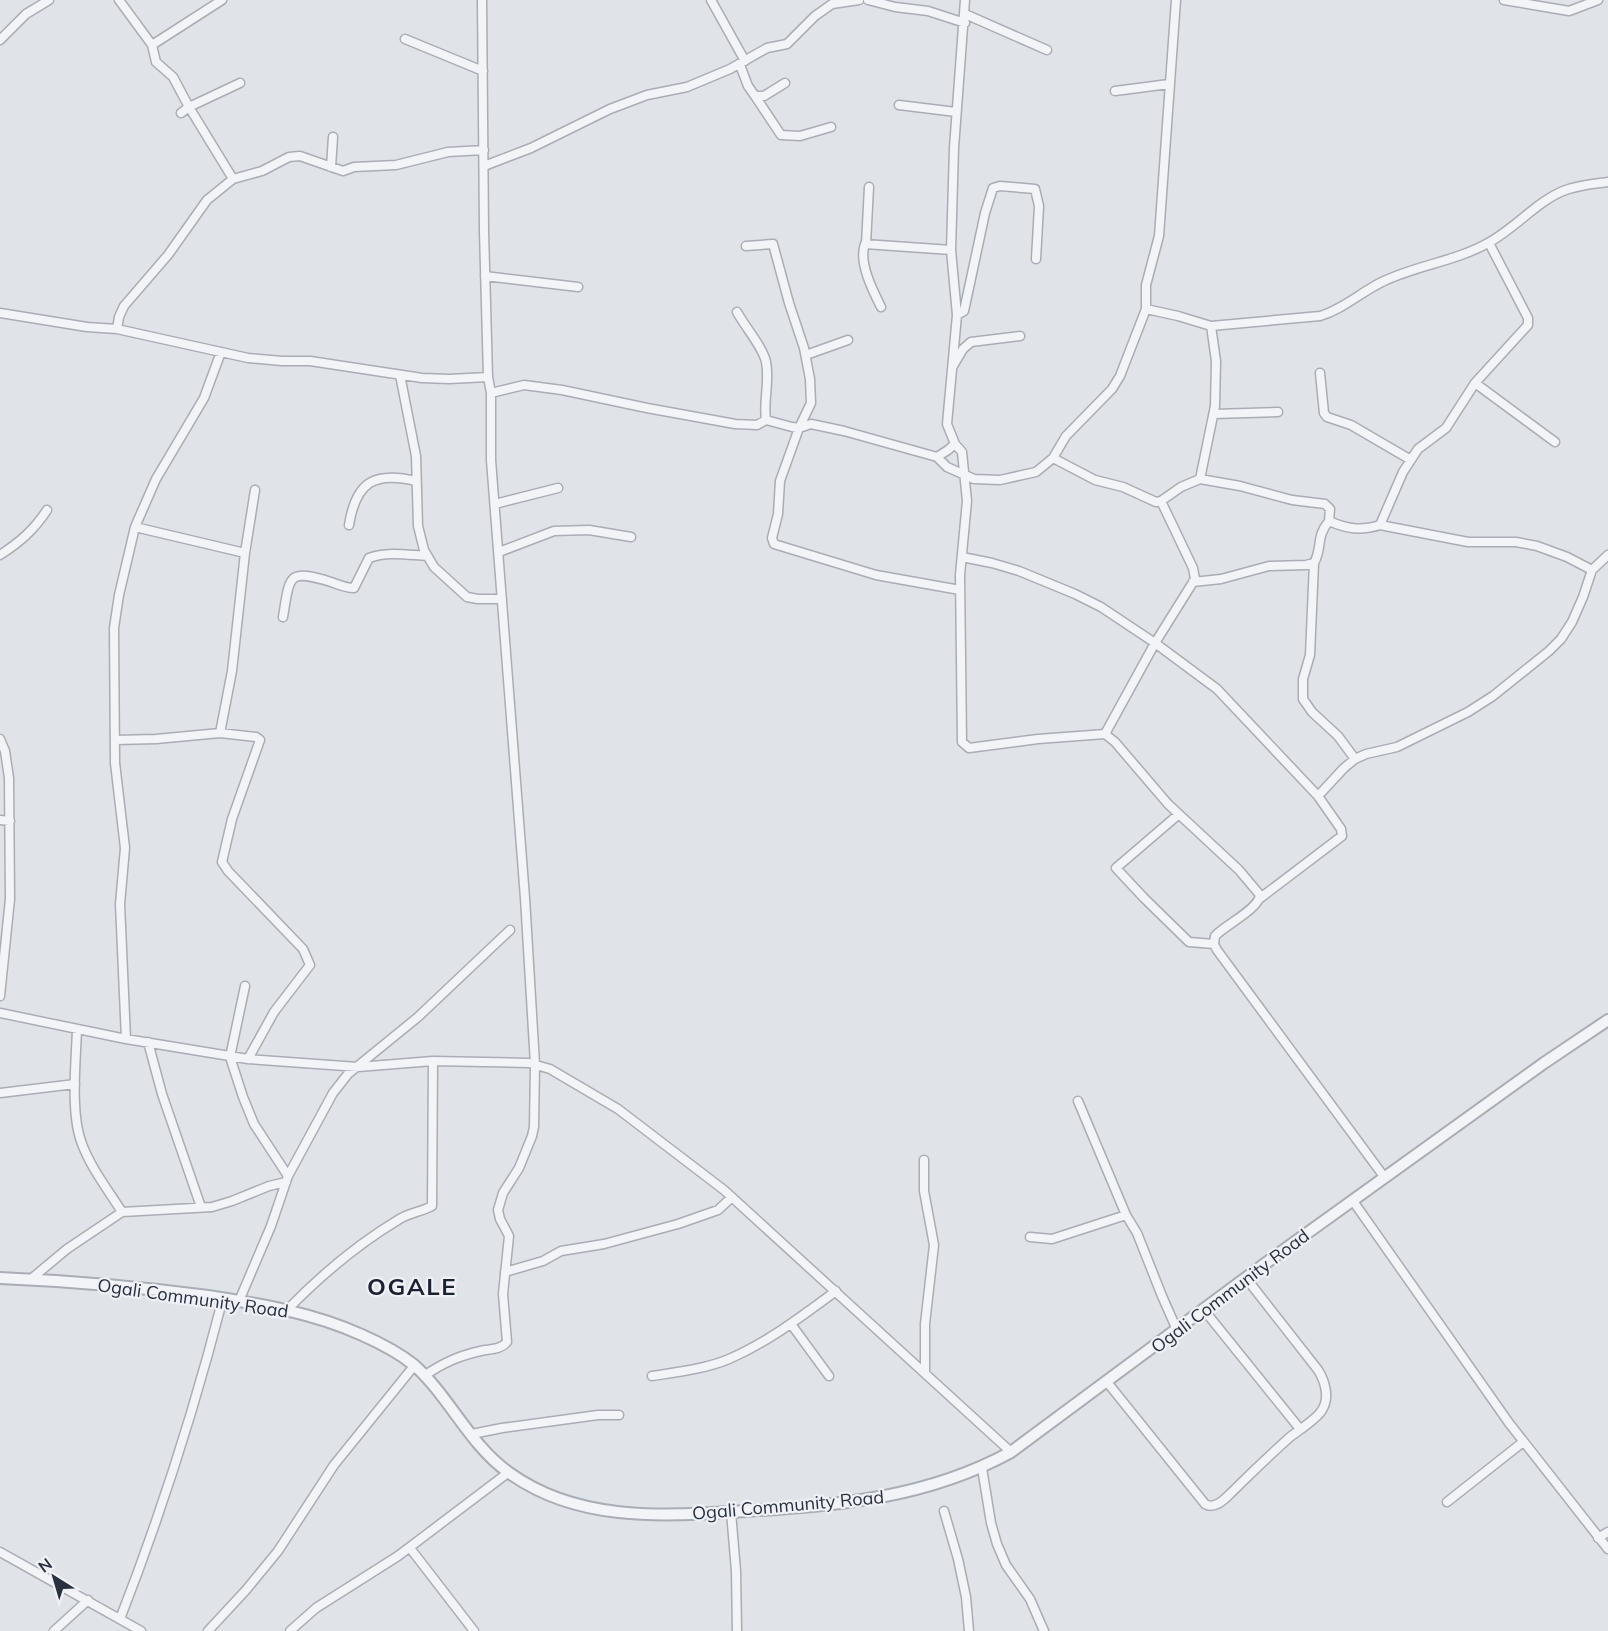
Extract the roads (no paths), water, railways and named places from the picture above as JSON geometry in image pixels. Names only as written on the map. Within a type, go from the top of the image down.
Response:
[{"type":"street","points":[[119,0],[152,45],[156,62],[174,77],[189,107],[233,179]]},
{"type":"street","points":[[152,45],[222,0]]},
{"type":"street","points":[[424,1376],[448,1360],[462,1354],[504,1346],[507,1342],[503,1294],[509,1236],[500,1220],[498,1210],[503,1193],[519,1168],[534,1127],[535,1064],[525,898],[491,460],[491,393],[488,377],[484,276],[482,0]]},
{"type":"street","points":[[711,0],[742,63],[755,96],[781,135],[800,136],[831,127]]},
{"type":"street","points":[[484,166],[531,148],[610,109],[647,95],[687,87],[742,63],[767,48],[787,44],[815,16],[832,4],[859,0]]},
{"type":"street","points":[[868,0],[895,7],[965,18],[1047,50]]},
{"type":"street","points":[[966,0],[956,112],[951,250],[957,315],[947,424],[954,444],[962,452],[968,501],[960,590],[962,742],[969,748],[1038,738],[1105,734],[1115,742],[1168,804],[1239,870],[1260,895],[1257,904],[1222,928],[1215,936],[1214,944],[1219,954],[1385,1178]]},
{"type":"street","points":[[491,393],[524,385],[562,390],[735,424],[757,425],[766,420],[799,428],[811,424],[937,457],[947,467],[975,479],[1006,479],[1036,472],[1053,458],[1066,436],[1112,388],[1120,376],[1146,309],[1146,285],[1159,236],[1176,0]]},
{"type":"street","points":[[1504,0],[1569,11],[1598,0]]},
{"type":"street","points":[[0,40],[26,14],[46,1]]},
{"type":"street","points":[[405,39],[483,71]]},
{"type":"street","points":[[181,114],[189,107],[240,83]]},
{"type":"street","points":[[755,96],[764,96],[785,83]]},
{"type":"street","points":[[1115,91],[1169,84]]},
{"type":"street","points":[[900,105],[956,112]]},
{"type":"street","points":[[331,167],[333,137]]},
{"type":"street","points":[[117,329],[124,306],[168,255],[207,200],[233,179],[262,171],[289,157],[300,156],[343,171],[354,167],[396,165],[448,152],[484,150]]},
{"type":"street","points":[[1146,309],[1211,326],[1320,316],[1384,281],[1488,243],[1505,234],[1558,193],[1572,188],[1608,182]]},
{"type":"street","points":[[957,315],[964,312],[982,224],[993,188],[1000,186],[1035,189],[1039,206],[1036,259]]},
{"type":"street","points":[[869,187],[866,244],[861,252],[871,286],[881,307]]},
{"type":"street","points":[[1380,525],[1397,485],[1411,460],[1423,444],[1446,428],[1475,383],[1529,322],[1488,243]]},
{"type":"street","points":[[746,246],[774,244],[806,356],[810,379],[811,403],[799,428],[780,482],[778,514],[772,538],[774,544],[876,575],[960,590]]},
{"type":"street","points":[[866,244],[951,250]]},
{"type":"street","points":[[484,276],[578,287]]},
{"type":"street","points":[[737,312],[766,361],[766,420]]},
{"type":"street","points":[[0,313],[87,327],[117,329],[248,358],[352,366],[400,375],[449,379],[488,377]]},
{"type":"street","points":[[1200,479],[1214,414],[1216,361],[1211,326]]},
{"type":"street","points":[[952,369],[963,349],[970,342],[1020,336]]},
{"type":"street","points":[[806,356],[848,340]]},
{"type":"street","points":[[126,1039],[120,903],[125,848],[115,740],[114,628],[135,527],[156,479],[204,398],[221,352]]},
{"type":"street","points":[[1320,373],[1324,413],[1327,417],[1351,425],[1411,460]]},
{"type":"street","points":[[400,375],[416,456],[418,526],[424,550],[434,567],[467,597],[502,599]]},
{"type":"street","points":[[1475,383],[1555,442]]},
{"type":"street","points":[[1214,414],[1278,412]]},
{"type":"street","points":[[937,457],[954,444]]},
{"type":"street","points":[[1053,458],[1095,480],[1123,487],[1156,502],[1200,479],[1239,486],[1292,500],[1325,504],[1330,509],[1329,521],[1319,537],[1319,554],[1314,563],[1310,655],[1303,679],[1303,699],[1312,712],[1338,736],[1355,759]]},
{"type":"street","points":[[349,525],[354,505],[366,484],[388,478],[416,481]]},
{"type":"street","points":[[495,504],[558,488]]},
{"type":"street","points":[[220,733],[232,671],[245,553],[255,490]]},
{"type":"street","points":[[1105,734],[1195,575],[1161,501]]},
{"type":"street","points":[[0,555],[35,529],[47,510]]},
{"type":"street","points":[[1329,521],[1343,528],[1358,530],[1380,525],[1468,542],[1516,542],[1537,546],[1567,557],[1592,570]]},
{"type":"street","points":[[135,527],[245,553]]},
{"type":"street","points":[[499,552],[554,531],[589,530],[631,537]]},
{"type":"street","points":[[283,616],[293,577],[299,575],[345,588],[354,588],[369,558],[393,553],[427,556]]},
{"type":"street","points":[[1318,796],[1355,759],[1397,747],[1478,705],[1506,686],[1561,639],[1576,613],[1592,570],[1608,555]]},
{"type":"street","points":[[962,557],[1019,571],[1075,594],[1101,607],[1155,643],[1217,689],[1318,796],[1341,829],[1342,836],[1259,899]]},
{"type":"street","points":[[1193,582],[1221,579],[1269,566],[1314,563]]},
{"type":"street","points":[[115,740],[220,733],[256,737],[260,740],[231,819],[222,862],[303,949],[310,965],[274,1012],[248,1059]]},
{"type":"street","points":[[0,739],[5,751],[9,778],[10,821],[10,899],[0,996]]},
{"type":"street","points":[[1179,814],[1116,868],[1143,898],[1189,942],[1214,944]]},
{"type":"street","points":[[0,820],[10,821]]},
{"type":"street","points":[[239,1301],[271,1226],[287,1179],[323,1108],[341,1082],[418,1017],[510,930]]},
{"type":"street","points":[[245,986],[230,1057],[254,1124],[287,1179]]},
{"type":"street","points":[[0,1013],[126,1039],[248,1059],[358,1067],[433,1061],[535,1064],[563,1075],[618,1109],[732,1197],[1011,1452]]},
{"type":"street","name":"Ogali Community Road","points":[[0,1278],[154,1289],[223,1298],[286,1311],[350,1329],[385,1346],[414,1366],[497,1463],[509,1473],[550,1496],[599,1510],[660,1516],[844,1503],[882,1498],[918,1490],[982,1468],[1011,1452],[1246,1278],[1544,1063],[1608,1020]]},
{"type":"street","points":[[77,1029],[75,1084],[81,1143],[122,1212]]},
{"type":"street","points":[[148,1042],[162,1094],[201,1207]]},
{"type":"street","points":[[286,1311],[308,1289],[386,1228],[404,1216],[432,1206],[433,1061]]},
{"type":"street","points":[[0,1094],[75,1084]]},
{"type":"street","points":[[1078,1101],[1126,1215],[1141,1242],[1177,1330]]},
{"type":"street","points":[[924,1160],[924,1191],[934,1245],[925,1324],[925,1373]]},
{"type":"street","points":[[31,1279],[74,1244],[122,1212],[219,1205],[287,1179]]},
{"type":"street","points":[[506,1272],[543,1261],[561,1251],[604,1244],[678,1224],[718,1210],[732,1197]]},
{"type":"street","points":[[1353,1201],[1523,1442],[1608,1549]]},
{"type":"street","points":[[1030,1237],[1052,1239],[1126,1215]]},
{"type":"street","points":[[1107,1382],[1205,1504],[1209,1507],[1215,1506],[1226,1498],[1321,1412],[1326,1386],[1318,1370],[1246,1278]]},
{"type":"street","points":[[652,1376],[682,1372],[728,1359],[791,1324],[836,1291]]},
{"type":"street","points":[[120,1619],[153,1533],[202,1382],[223,1298]]},
{"type":"street","points":[[1204,1310],[1300,1429]]},
{"type":"street","points":[[791,1324],[829,1376]]},
{"type":"street","points":[[208,1631],[278,1551],[334,1465],[414,1366]]},
{"type":"street","points":[[472,1434],[598,1415],[619,1415]]},
{"type":"street","points":[[1447,1502],[1523,1442]]},
{"type":"street","points":[[982,1468],[991,1523],[997,1544],[1006,1565],[1030,1599],[1044,1631]]},
{"type":"street","points":[[290,1631],[316,1608],[410,1548],[509,1473]]},
{"type":"street","points":[[944,1511],[966,1597],[969,1631]]},
{"type":"street","points":[[730,1512],[736,1570],[737,1631]]},
{"type":"street","points":[[1598,1538],[1608,1532]]},
{"type":"street","points":[[410,1548],[474,1631]]},
{"type":"street","points":[[0,1552],[141,1631]]},
{"type":"street","points":[[54,1631],[88,1600]]},
{"type":"district","name":"OGALE","points":[[412,1286]]}]
